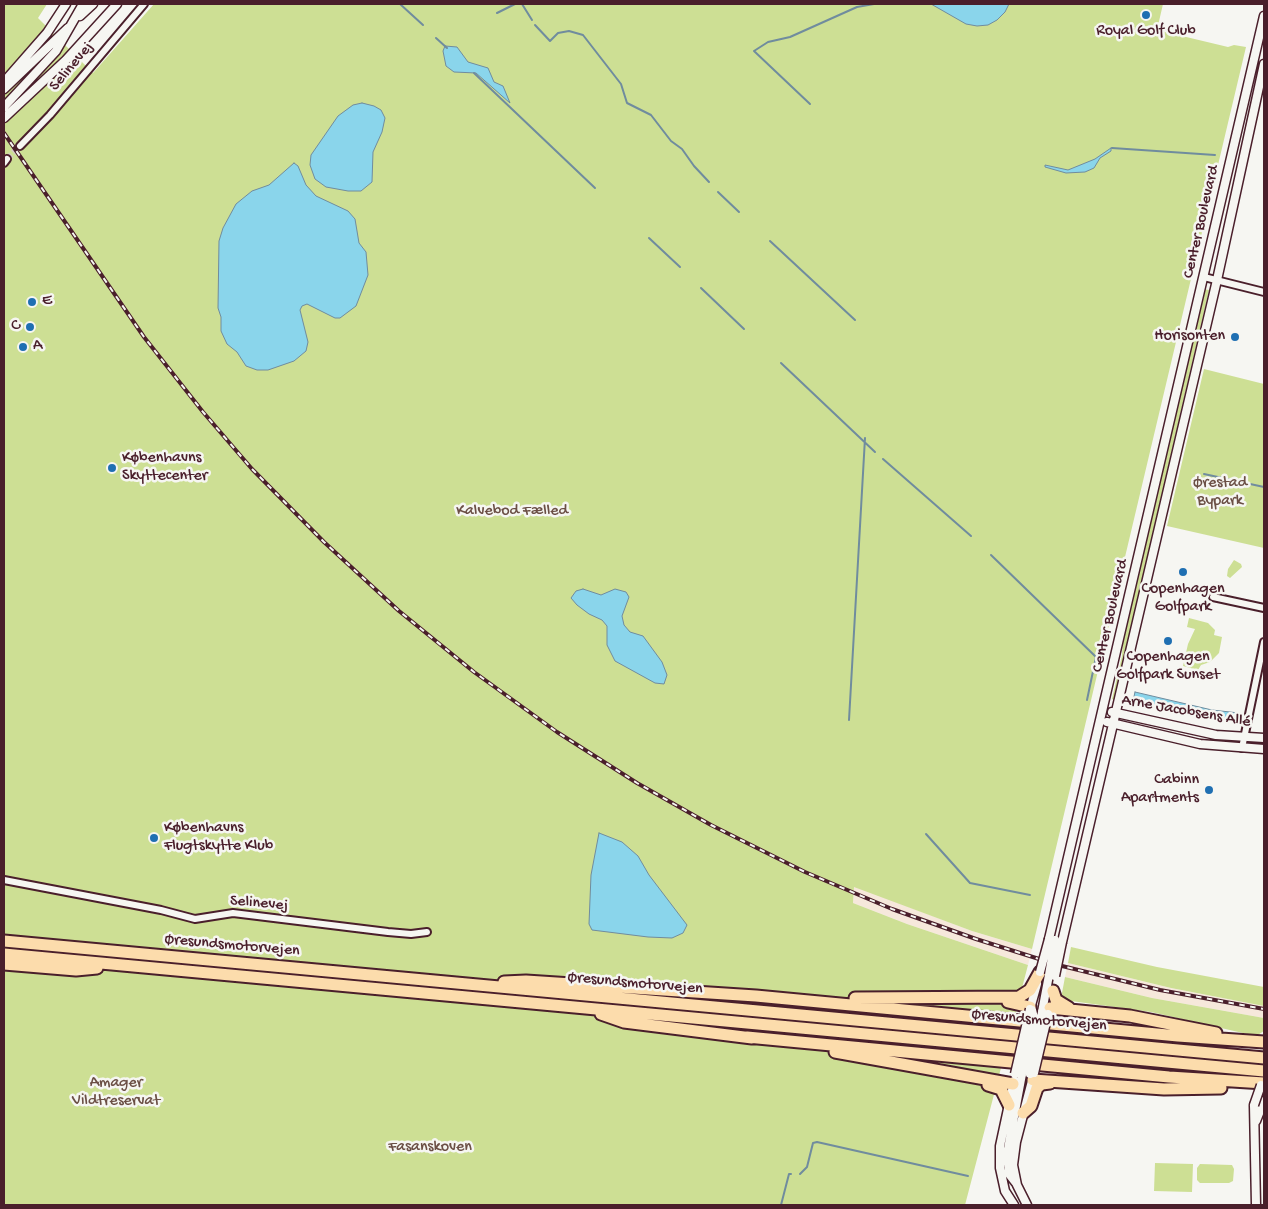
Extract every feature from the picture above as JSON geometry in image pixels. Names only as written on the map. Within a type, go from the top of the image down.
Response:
[{"type":"highway","name":"Øresundsmotorvejen","points":[[4,941],[1264,1058]]},
{"type":"highway","name":"Øresundsmotorvejen","points":[[4,954],[1264,1071]]},
{"type":"highway","points":[[4,964],[76,970],[137,966]]},
{"type":"highway","points":[[756,996],[984,999],[1025,995],[1048,974]]},
{"type":"highway","points":[[471,985],[526,980],[756,996],[1178,1036],[1264,1042]]},
{"type":"highway","points":[[1053,991],[1060,1004],[1073,1010]]},
{"type":"highway","points":[[984,999],[1031,1009]]},
{"type":"highway","points":[[585,1008],[624,1022],[746,1037],[1263,1085]]},
{"type":"highway","points":[[1046,1011],[1073,1010],[1130,1016],[1264,1042]]},
{"type":"highway","points":[[746,1037],[906,1065],[1068,1082],[1164,1090],[1263,1085]]},
{"type":"highway","points":[[906,1065],[934,1076],[996,1086],[1001,1089],[1009,1105]]},
{"type":"highway","points":[[1024,1113],[1042,1084],[1068,1082]]},
{"type":"street","points":[[4,83],[48,33],[66,4]]},
{"type":"street","points":[[4,107],[48,61],[75,20],[83,4]]},
{"type":"street","points":[[4,89],[93,4]]},
{"type":"street","points":[[4,118],[66,60],[117,4]]},
{"type":"street","name":"Selinevej","points":[[20,146],[50,115],[144,4]]},
{"type":"street","name":"Center Boulevard","points":[[1014,1205],[1006,1191],[1000,1168],[1000,1146],[1009,1105],[1024,1077],[1053,991],[1048,974],[1055,940],[1058,902],[1262,32],[1264,16]]},
{"type":"street","name":"Center Boulevard","points":[[1027,1205],[1017,1185],[1014,1147],[1024,1113],[1024,1077],[1031,1009],[1048,974],[1055,940],[1115,713],[1217,280],[1264,64]]},
{"type":"street","points":[[1204,277],[1264,292]]},
{"type":"street","points":[[1213,597],[1264,608]]},
{"type":"street","points":[[1242,748],[1264,642]]},
{"type":"street","name":"Arne Jacobsens Allé","points":[[1103,710],[1209,733],[1244,738],[1264,738]]},
{"type":"street","name":"Arne Jacobsens Allé","points":[[1100,721],[1200,744],[1264,749]]},
{"type":"street","name":"Selinevej","points":[[4,880],[161,910],[195,919],[233,914],[388,932],[411,934],[427,932]]},
{"type":"street","points":[[1031,1009],[1046,1011],[1048,974]]},
{"type":"street","points":[[1259,1202],[1254,1141],[1254,1106],[1263,1085],[1264,1071]]},
{"type":"street","points":[[1017,1185],[1009,1174],[1007,1154],[1024,1077]]},
{"type":"street","points":[[1254,1141],[1256,1122],[1264,1103]]},
{"type":"shaded area","points":[[854,886],[972,931],[1032,949],[1028,965],[907,924],[853,903]]},
{"type":"shaded area","points":[[1068,963],[1171,988],[1264,1006],[1264,1018],[1152,998],[1065,977]]},
{"type":"green space","name":"Kalvebod Fælled","points":[[4,4],[47,4],[38,18],[93,73],[154,4],[1163,4],[1157,30],[1228,47],[1234,45],[1246,47],[1032,949],[972,931],[854,887],[853,903],[907,924],[1028,965],[965,1205],[4,1205]]},
{"type":"green space","points":[[1204,289],[1209,290],[1114,700],[1112,699],[1122,656],[1123,640]]},
{"type":"green space","name":"Ørestad Bypark","points":[[1204,369],[1264,384],[1264,548],[1167,526]]},
{"type":"green space","points":[[1234,560],[1241,564],[1242,567],[1230,578],[1227,576],[1228,569]]},
{"type":"green space","points":[[1189,618],[1208,623],[1215,630],[1214,635],[1222,637],[1219,653],[1210,662],[1201,665],[1198,670],[1183,666],[1188,644],[1195,629],[1187,627]]},
{"type":"green space","points":[[1071,947],[1157,967],[1264,987],[1264,1006],[1171,988],[1068,963]]},
{"type":"green space","points":[[1065,977],[1152,998],[1264,1018],[1264,1031],[1256,1036],[1151,1012],[1064,1000],[1062,993]]},
{"type":"green space","points":[[1155,1163],[1193,1164],[1192,1192],[1154,1191]]},
{"type":"green space","points":[[1200,1164],[1232,1165],[1234,1169],[1233,1181],[1229,1183],[1200,1183],[1197,1180],[1197,1168]]},
{"type":"water","points":[[931,4],[1009,4],[1005,12],[997,20],[988,25],[977,26],[966,24]]},
{"type":"water","points":[[445,46],[457,47],[468,62],[488,68],[494,82],[503,86],[510,103],[476,73],[454,72],[446,66],[443,51]]},
{"type":"water","points":[[362,103],[381,110],[385,118],[382,132],[373,152],[372,182],[361,191],[326,187],[315,179],[310,165],[311,155],[338,116],[353,105]]},
{"type":"water","points":[[1111,148],[1111,151],[1100,158],[1094,168],[1085,172],[1066,173],[1045,167],[1045,165],[1068,170],[1095,159]]},
{"type":"water","points":[[294,163],[298,166],[306,185],[316,196],[348,211],[355,219],[359,243],[366,252],[368,275],[356,306],[340,318],[335,318],[307,304],[302,306],[300,310],[308,342],[306,351],[294,361],[268,370],[257,370],[246,366],[237,352],[227,344],[221,331],[221,317],[218,308],[219,241],[223,228],[236,204],[252,191],[269,185]]},
{"type":"water","points":[[583,589],[601,595],[615,589],[626,592],[629,597],[622,616],[624,625],[630,632],[643,636],[662,662],[667,675],[664,684],[655,683],[615,661],[607,645],[607,626],[602,620],[589,614],[577,605],[571,598],[576,591]]},
{"type":"water","points":[[1135,692],[1212,710],[1239,713],[1236,722],[1210,718],[1133,701]]},
{"type":"water","points":[[599,833],[622,842],[638,856],[649,875],[687,925],[683,933],[672,938],[592,930],[589,924],[591,875]]},
{"type":"waterway","points":[[400,4],[423,25]]},
{"type":"waterway","points":[[497,13],[515,4]]},
{"type":"waterway","points":[[522,4],[532,20]]},
{"type":"waterway","points":[[810,104],[754,51],[768,42],[790,37],[857,7],[874,4]]},
{"type":"waterway","points":[[535,25],[550,41],[558,33],[569,31],[583,35],[621,84],[627,103],[651,115],[671,141],[682,149],[709,182]]},
{"type":"waterway","points":[[436,38],[447,48]]},
{"type":"waterway","points":[[474,73],[595,188]]},
{"type":"waterway","points":[[1112,148],[1215,155]]},
{"type":"waterway","points":[[718,192],[739,212]]},
{"type":"waterway","points":[[649,238],[680,267]]},
{"type":"waterway","points":[[770,241],[855,320]]},
{"type":"waterway","points":[[701,288],[744,329]]},
{"type":"waterway","points":[[781,363],[875,452]]},
{"type":"waterway","points":[[849,720],[865,438]]},
{"type":"waterway","points":[[883,459],[971,536]]},
{"type":"waterway","points":[[1204,474],[1264,487]]},
{"type":"waterway","points":[[991,555],[1096,657],[1087,700]]},
{"type":"waterway","points":[[926,834],[970,883],[1030,895]]},
{"type":"waterway","points":[[800,1174],[807,1167],[813,1143],[817,1142],[968,1176]]},
{"type":"waterway","points":[[781,1205],[789,1174],[791,1174]]},
{"type":"tunnel","points":[[7,159],[20,146]]},
{"type":"railway","points":[[4,133],[144,337],[203,412],[252,469],[324,542],[399,611],[474,672],[557,732],[637,783],[711,825],[805,872],[892,909],[976,939],[1058,965],[1160,990],[1264,1009]]},
{"type":"place","name":"Royal Golf Club","points":[[1146,15]]},
{"type":"place","name":"E","points":[[32,302]]},
{"type":"place","name":"C","points":[[30,327]]},
{"type":"place","name":"Horisonten","points":[[1235,337]]},
{"type":"place","name":"A","points":[[23,347]]},
{"type":"place","name":"Københavns Skyttecenter","points":[[112,468]]},
{"type":"place","name":"Copenhagen Golfpark","points":[[1183,572]]},
{"type":"place","name":"Copenhagen Golfpark Sunset","points":[[1168,641]]},
{"type":"place","name":"Cabinn Apartments","points":[[1209,790]]},
{"type":"place","name":"Københavns Flugtskytte Klub","points":[[154,838]]},
{"type":"park label","name":"Amager Vildtreservat","points":[[116,1093]]},
{"type":"park label","name":"Fasanskoven","points":[[430,1148]]}]
